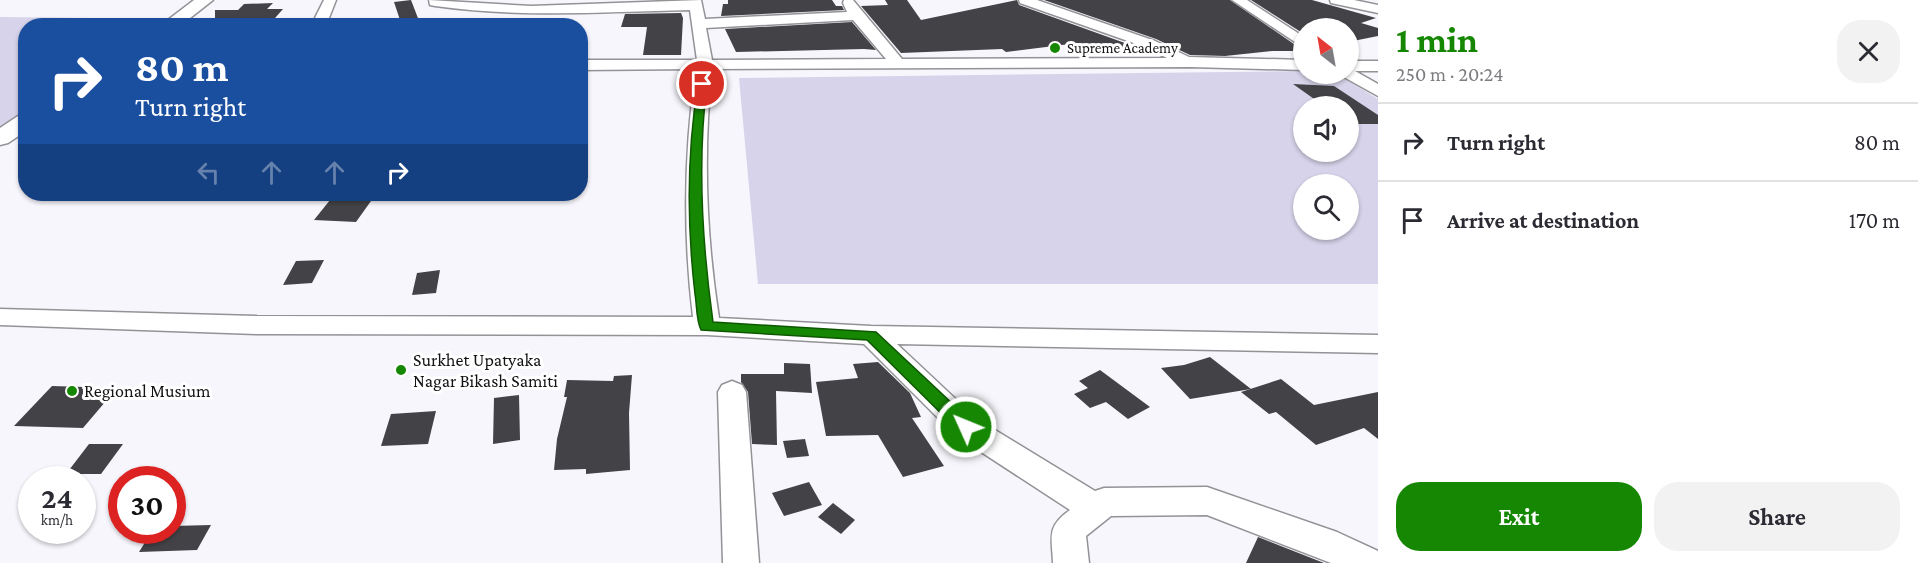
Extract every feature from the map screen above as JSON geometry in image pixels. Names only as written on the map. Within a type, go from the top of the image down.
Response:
[{"type":"main road","points":[[179,18],[205,0]]},
{"type":"main road","points":[[0,138],[18,127]]},
{"type":"street","points":[[322,18],[330,0]]},
{"type":"street","points":[[435,0],[435,2],[461,7],[536,4],[857,16]]},
{"type":"street","points":[[848,0],[857,16],[898,64]]},
{"type":"street","points":[[1025,0],[1150,44],[1191,62]]},
{"type":"street","points":[[1238,0],[1293,37]]},
{"type":"street","points":[[1336,0],[1378,9]]},
{"type":"street","points":[[696,10],[705,63],[697,124],[697,212],[699,268],[706,326]]},
{"type":"street","points":[[588,65],[1191,62],[1293,65]]},
{"type":"street","points":[[1359,66],[1378,66]]},
{"type":"street","points":[[1359,80],[1378,91]]},
{"type":"street","points":[[0,317],[257,325],[706,326],[871,335],[1378,344]]},
{"type":"street","points":[[871,335],[966,427],[1096,508]]},
{"type":"street","points":[[732,392],[741,563]]},
{"type":"street","points":[[1071,563],[1068,530],[1104,502],[1207,501],[1325,543],[1367,563]]},
{"type":"shaded area","points":[[0,17],[91,18],[18,18],[18,125],[0,137]]},
{"type":"shaded area","points":[[1293,71],[1293,84],[1353,84],[1378,99],[1378,284],[758,284],[739,78]]},
{"type":"building","points":[[411,0],[418,18],[399,18],[394,2]]},
{"type":"building","points":[[728,0],[832,0],[836,6],[842,6],[844,10],[721,16],[723,4],[728,4]]},
{"type":"building","points":[[885,0],[907,0],[921,20],[1017,0],[1019,5],[1150,52],[1134,53],[1127,49],[1093,52],[1078,43],[1006,52],[1002,49],[901,53],[861,6],[888,5]]},
{"type":"building","points":[[1044,0],[1230,0],[1293,43],[1293,51],[1225,56],[1190,55],[1156,39]]},
{"type":"building","points":[[1251,0],[1312,0],[1376,18],[1361,23],[1378,28],[1378,36],[1359,40],[1359,18],[1293,18],[1293,27]]},
{"type":"building","points":[[273,3],[267,9],[283,9],[275,18],[215,18],[215,10],[238,10],[244,4]]},
{"type":"building","points":[[681,13],[683,18],[681,55],[643,55],[647,27],[621,27],[625,14]]},
{"type":"building","points":[[852,22],[876,50],[736,52],[725,29]]},
{"type":"building","points":[[1293,84],[1334,86],[1349,96],[1310,96]]},
{"type":"building","points":[[1359,102],[1378,115],[1378,124],[1359,124]]},
{"type":"building","points":[[329,201],[371,201],[356,222],[314,220]]},
{"type":"building","points":[[324,260],[312,283],[283,285],[296,261]]},
{"type":"building","points":[[440,270],[436,293],[412,295],[417,273]]},
{"type":"building","points":[[1210,357],[1251,389],[1190,399],[1161,368],[1184,365]]},
{"type":"building","points":[[878,362],[910,393],[921,417],[912,418],[944,466],[903,477],[878,435],[826,436],[816,382],[858,378],[853,364]]},
{"type":"building","points":[[784,363],[810,364],[812,393],[776,391],[777,445],[752,444],[748,392],[741,382],[741,374],[784,374]]},
{"type":"building","points":[[1100,370],[1150,407],[1128,419],[1106,402],[1090,408],[1074,394],[1088,388],[1079,381]]},
{"type":"building","points":[[632,375],[629,413],[630,470],[586,474],[586,469],[554,470],[557,439],[567,397],[564,397],[567,380],[613,381],[614,376]]},
{"type":"building","points":[[1281,379],[1314,405],[1378,392],[1378,439],[1364,428],[1316,445],[1276,412],[1269,414],[1241,392]]},
{"type":"building","points":[[52,386],[117,388],[83,428],[14,426]]},
{"type":"building","points":[[519,395],[520,440],[493,444],[494,398]]},
{"type":"building","points":[[436,411],[428,444],[381,446],[391,414]]},
{"type":"building","points":[[805,439],[809,456],[787,458],[783,441]]},
{"type":"building","points":[[89,444],[123,444],[101,474],[96,474],[96,466],[72,466]]},
{"type":"building","points":[[809,482],[822,505],[784,516],[772,493]]},
{"type":"building","points":[[833,503],[855,520],[841,534],[818,517]]},
{"type":"building","points":[[211,525],[197,550],[139,552],[144,544],[186,544],[186,526]]},
{"type":"building","points":[[1258,537],[1324,563],[1246,563]]},
{"type":"place","name":"Supreme Academy","points":[[1055,48]]},
{"type":"place","name":"Surkhet Upatyaka Nagar Bikash Samiti","points":[[401,370]]},
{"type":"place","name":"Regional Musium","points":[[72,391]]},
{"type":"route","points":[[702,84],[697,124],[697,212],[699,268],[706,326],[871,335],[966,427]]}]
